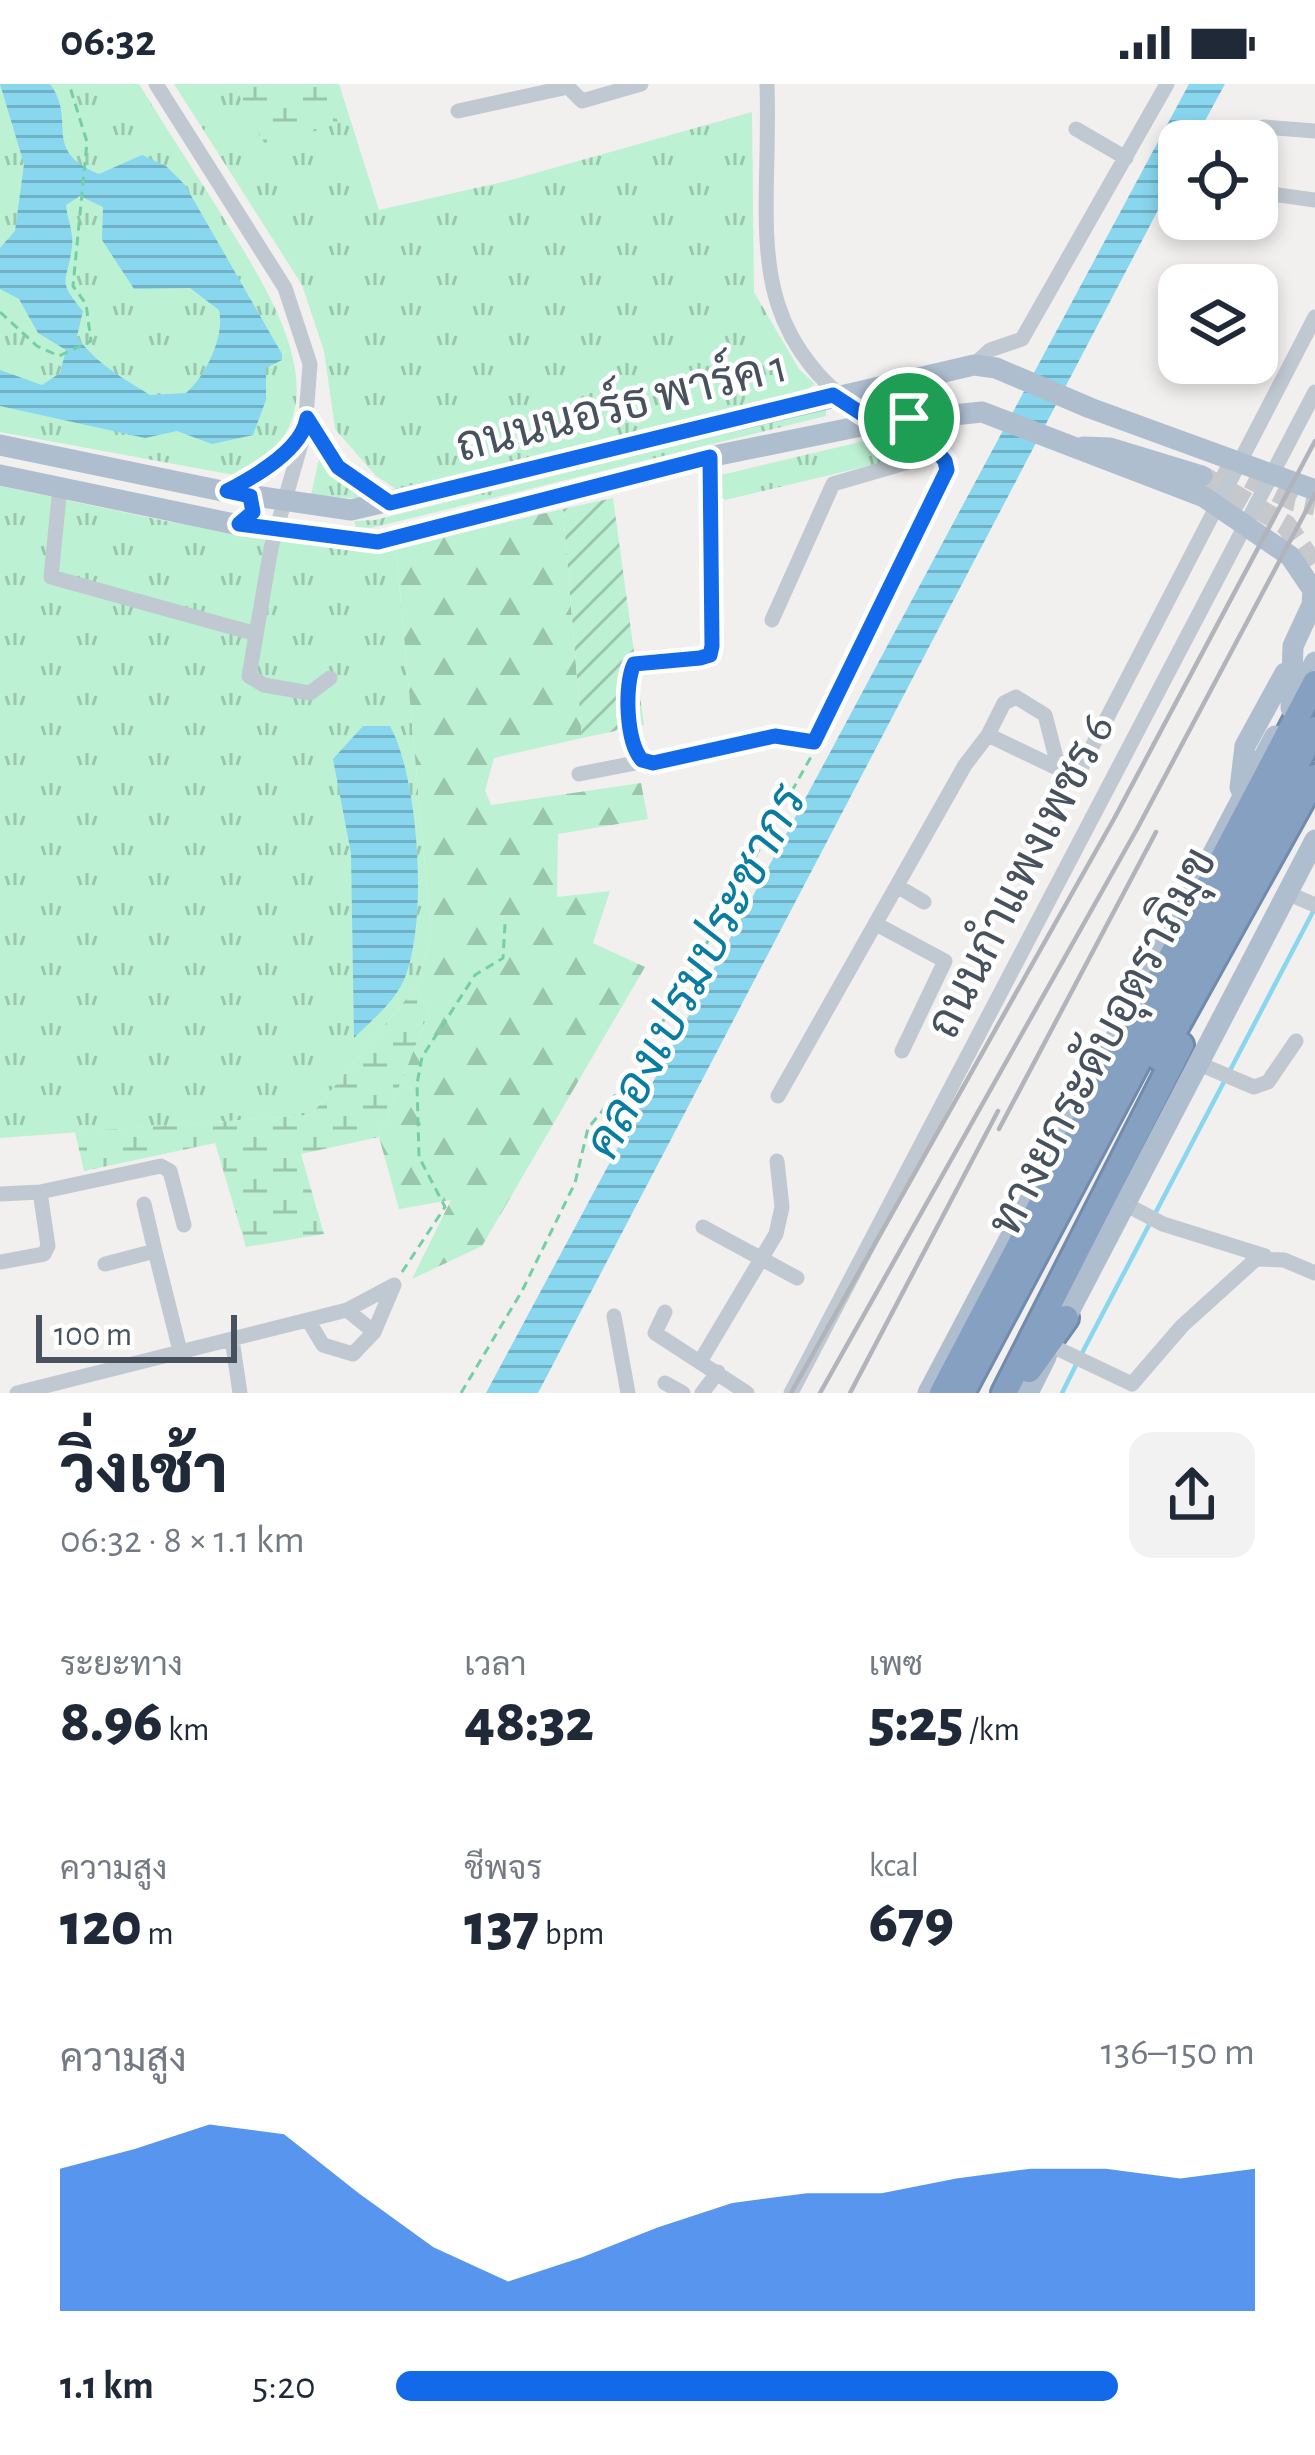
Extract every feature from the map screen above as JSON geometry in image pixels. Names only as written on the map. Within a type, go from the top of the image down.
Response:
[{"type":"highway","points":[[941,1393],[1315,683]]},
{"type":"highway","name":"ทางยกระดับอุตราภิมุข","points":[[962,1393],[1315,729]]},
{"type":"highway","name":"ทางยกระดับอุตราภิมุข","points":[[980,1393],[1315,777]]},
{"type":"highway","points":[[1008,1393],[1208,994],[1315,801]]},
{"type":"highway","points":[[941,1393],[982,1290]]},
{"type":"highway","points":[[1008,1393],[1066,1318]]},
{"type":"main road","name":"ถนนนอร์ธ พาร์ค 1","points":[[0,445],[250,496],[351,510],[833,395],[985,366]]},
{"type":"main road","points":[[985,366],[1208,461]]},
{"type":"main road","name":"ถนนนอร์ธ พาร์ค 1","points":[[0,475],[239,524],[352,541],[405,536],[830,431],[982,412],[1217,504],[1290,556],[1313,590],[1312,605],[1293,646],[1291,708]]},
{"type":"main road","points":[[1071,447],[1208,461],[1241,459],[1315,490]]},
{"type":"main road","points":[[928,1393],[1315,662]]},
{"type":"main road","points":[[1239,799],[1245,746],[1285,673]]},
{"type":"main road","points":[[1028,1393],[1060,1350],[1066,1318],[1123,1203],[1207,1068],[1302,900],[1315,840]]},
{"type":"street","points":[[156,84],[285,289],[310,364],[306,424],[276,530],[247,668],[256,682],[310,692],[330,678]]},
{"type":"street","points":[[458,111],[568,87],[582,101],[640,84]]},
{"type":"street","points":[[767,84],[770,287],[791,341],[833,395],[876,423]]},
{"type":"street","points":[[985,366],[990,350],[1022,339],[1167,84]]},
{"type":"street","points":[[1076,129],[1126,158]]},
{"type":"street","points":[[1278,133],[1315,131]]},
{"type":"street","points":[[1278,195],[1315,200]]},
{"type":"street","points":[[988,735],[1059,770],[1082,769],[1315,317]]},
{"type":"street","name":"ถนนกำแพงเพชร 6","points":[[791,1393],[1315,392]]},
{"type":"street","points":[[830,431],[833,395]]},
{"type":"street","points":[[579,775],[775,736],[814,742],[946,480],[939,453],[909,418]]},
{"type":"street","points":[[227,491],[269,465],[306,424]]},
{"type":"street","points":[[306,424],[338,467],[390,503]]},
{"type":"street","points":[[1208,461],[1252,438]]},
{"type":"street","points":[[772,620],[833,484],[939,453]]},
{"type":"street","points":[[642,760],[633,749],[630,681],[634,664],[710,655],[710,457]]},
{"type":"street","points":[[60,487],[49,567],[60,583],[254,632]]},
{"type":"street","points":[[239,524],[253,512],[250,496]]},
{"type":"street","points":[[351,510],[345,528],[352,541]]},
{"type":"street","points":[[778,1096],[1006,700],[1016,697],[1045,715],[1059,770]]},
{"type":"street","points":[[897,886],[924,902]]},
{"type":"street","points":[[876,924],[945,961],[902,1051]]},
{"type":"street","points":[[1207,1068],[1236,1084],[1254,1087],[1268,1082],[1296,1042]]},
{"type":"street","points":[[700,1360],[761,1258],[782,1207],[777,1161]]},
{"type":"street","points":[[0,1194],[40,1192],[161,1166],[170,1171],[184,1225]]},
{"type":"street","points":[[0,1262],[44,1254],[40,1192]]},
{"type":"street","points":[[1123,1203],[1162,1224],[1315,1273]]},
{"type":"street","points":[[143,1204],[180,1352]]},
{"type":"street","points":[[703,1226],[797,1278]]},
{"type":"street","points":[[105,1264],[155,1251]]},
{"type":"street","points":[[1060,1350],[1129,1388],[1182,1325],[1248,1264],[1268,1257]]},
{"type":"street","points":[[17,1393],[347,1310],[394,1285]]},
{"type":"street","points":[[308,1320],[310,1333],[336,1352],[353,1354],[374,1332],[394,1285]]},
{"type":"street","points":[[347,1310],[374,1332]]},
{"type":"street","points":[[664,1312],[655,1333],[747,1393]]},
{"type":"street","points":[[614,1316],[628,1393]]},
{"type":"street","points":[[232,1339],[240,1393]]},
{"type":"street","points":[[702,1393],[718,1372]]},
{"type":"street","points":[[665,1383],[683,1393]]},
{"type":"path","points":[[0,310],[37,346],[63,356],[87,346],[92,327],[86,304],[74,286],[87,142],[69,84]]},
{"type":"path","points":[[461,1393],[522,1291],[575,1183],[589,1128],[634,1073],[813,754],[814,742]]},
{"type":"path","points":[[394,1285],[445,1207],[419,1157],[416,1102],[422,1058],[475,975],[502,958],[505,924]]},
{"type":"green space","points":[[0,84],[139,84],[258,275],[291,350],[297,387],[291,421],[271,451],[234,475],[0,432]]},
{"type":"green space","points":[[174,84],[339,84],[379,210],[511,180],[752,112],[754,292],[799,369],[815,384],[800,395],[396,489],[376,476],[335,429],[324,351],[302,285]]},
{"type":"green space","points":[[233,84],[327,84],[338,123],[267,148]]},
{"type":"green space","points":[[826,408],[826,416],[371,528],[356,527],[354,521],[375,520]]},
{"type":"green space","points":[[940,423],[922,453],[725,500],[700,480]]},
{"type":"green space","points":[[319,459],[362,499],[311,495]]},
{"type":"green space","points":[[0,486],[170,522],[396,548],[431,934],[417,986],[311,1115],[0,1138]]},
{"type":"green space","points":[[613,498],[644,725],[582,738],[563,509]]},
{"type":"green space","points":[[563,509],[582,738],[494,758],[485,791],[491,805],[641,783],[648,819],[558,834],[557,897],[610,891],[593,943],[645,967],[482,1246],[412,1279],[451,1200],[399,1209],[379,1137],[428,1014],[417,986],[431,934],[396,548]]},
{"type":"green space","points":[[417,986],[428,1014],[379,1137],[301,1154],[324,1234],[246,1247],[215,1143],[84,1171],[75,1132],[311,1115]]},
{"type":"water","points":[[0,84],[50,84],[58,98],[65,145],[81,165],[99,174],[142,155],[166,166],[185,185],[282,354],[282,360],[266,368],[266,400],[253,435],[212,444],[177,431],[145,438],[0,406],[0,370],[42,385],[60,373],[66,350],[38,333],[19,299],[0,289],[0,248],[15,231],[24,164]],"holes":[[[80,196],[103,207],[102,240],[134,289],[190,288],[219,310],[212,355],[186,393],[150,395],[101,362],[77,336],[83,311],[66,286],[72,241],[66,205]]]},
{"type":"water","points":[[1189,84],[1225,84],[1205,120],[1170,120]]},
{"type":"water","points":[[1158,142],[1158,210],[538,1393],[486,1393]]},
{"type":"water","points":[[363,726],[390,726],[400,750],[414,815],[418,890],[411,957],[403,982],[354,1038],[351,853],[333,759]]},
{"type":"waterway","points":[[1081,1355],[1315,908]]},
{"type":"waterway","points":[[1062,1393],[1076,1365]]},
{"type":"tunnel","points":[[1221,464],[1295,501],[1315,505]]},
{"type":"tunnel","points":[[1202,476],[1286,525],[1315,566]]},
{"type":"railway","points":[[791,1393],[1115,817],[1315,441]]},
{"type":"railway","points":[[820,1393],[1137,829],[1315,494]]},
{"type":"railway","points":[[999,1129],[1156,832]]},
{"type":"railway","points":[[850,1393],[998,1111]]},
{"type":"route","points":[[833,395],[876,423],[909,418],[945,461],[946,480],[817,739],[803,742],[775,736],[653,763],[642,760],[633,749],[630,671],[645,658],[710,655],[710,457],[378,542],[239,524],[249,519],[254,506],[250,496],[227,491],[269,465],[305,430],[307,418],[338,467],[390,503],[833,395]]},
{"type":"water label","name":"คลองเปรมประชากร","points":[[694,971]]}]
